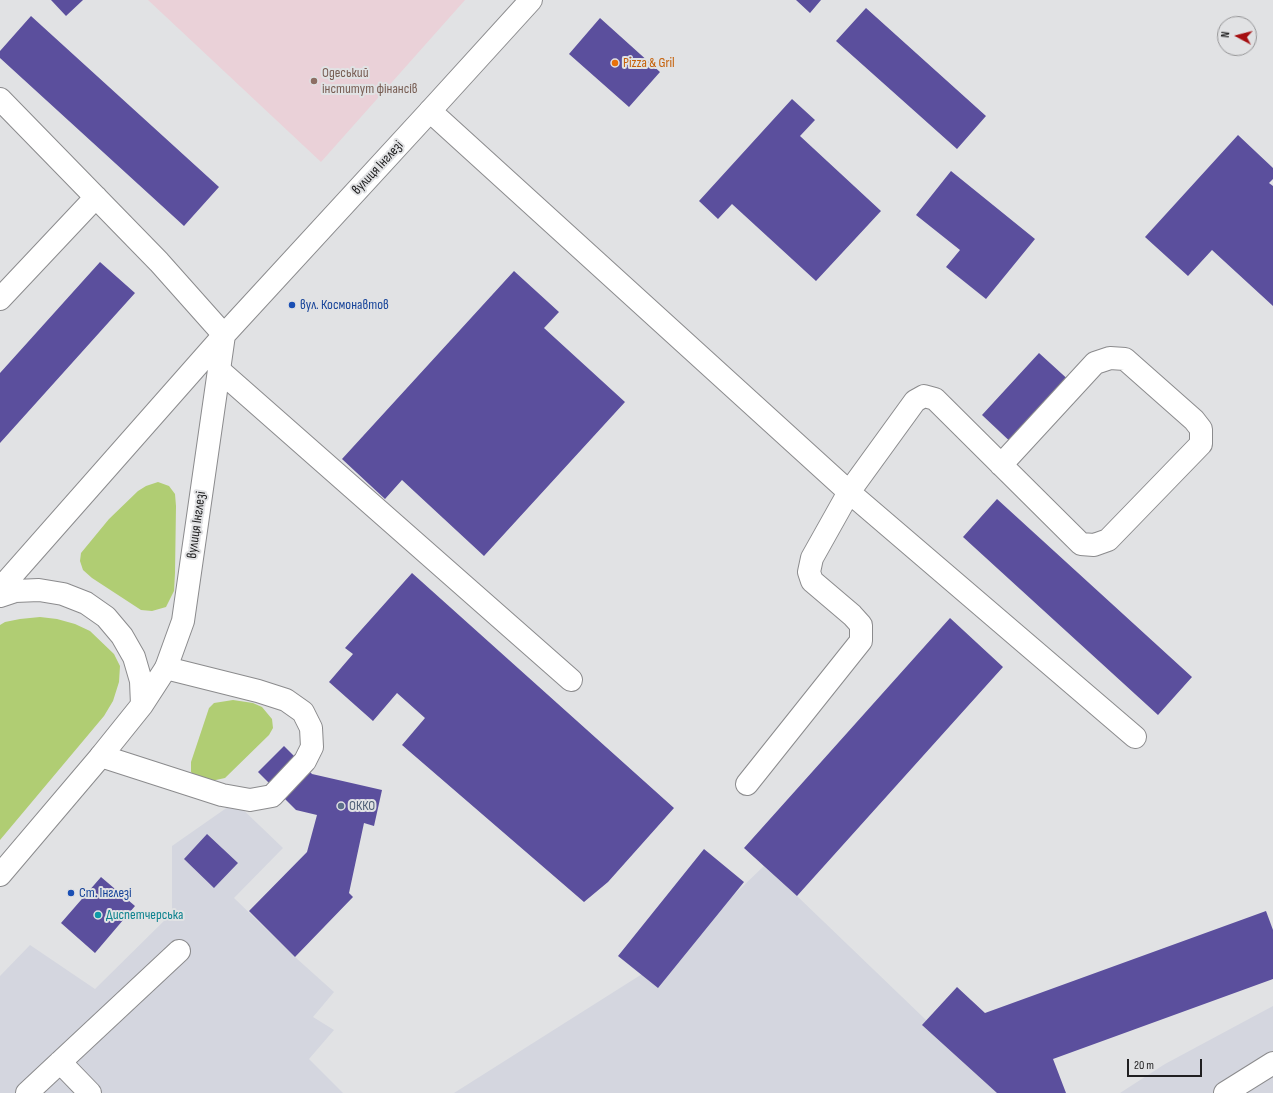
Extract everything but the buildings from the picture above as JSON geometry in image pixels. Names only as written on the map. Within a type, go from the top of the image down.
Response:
[{"type":"main road","name":"вулиця Інглезі","points":[[0,589],[224,335],[531,0]]},
{"type":"main road","points":[[0,99],[159,262],[224,335]]},
{"type":"main road","points":[[430,111],[850,492],[1135,738]]},
{"type":"main road","points":[[0,300],[96,197]]},
{"type":"main road","name":"вулиця Інглезі","points":[[0,875],[101,756],[142,705],[166,668],[183,621],[224,335]]},
{"type":"main road","points":[[747,784],[861,641],[861,625],[852,615],[812,581],[809,572],[812,558],[850,492],[914,401],[924,396],[935,399],[1001,465],[1081,544],[1094,545],[1108,540],[1201,444],[1201,429],[1194,420],[1125,358],[1110,358],[1095,363],[1001,465]]},
{"type":"main road","points":[[219,370],[571,680]]},
{"type":"main road","points":[[0,596],[15,591],[39,590],[63,594],[86,603],[106,617],[122,636],[134,657],[141,680],[142,705]]},
{"type":"main road","points":[[101,756],[222,795],[250,800],[272,796],[305,761],[312,747],[310,728],[303,712],[286,700],[258,690],[166,668]]},
{"type":"main road","points":[[27,1093],[179,951]]},
{"type":"main road","points":[[60,1062],[90,1093]]},
{"type":"main road","points":[[1225,1093],[1273,1063]]},
{"type":"shaded area","name":"Одеський інститут фінансів","points":[[148,0],[465,0],[321,162]]},
{"type":"shaded area","points":[[235,802],[283,848],[234,898],[295,957],[334,992],[313,1017],[334,1030],[309,1059],[343,1093],[0,1093],[0,976],[30,945],[95,989],[172,913],[172,846]]},
{"type":"shaded area","points":[[764,866],[1002,1093],[454,1093],[669,957]]},
{"type":"shaded area","points":[[1273,1006],[1273,1093],[1120,1093],[1165,1064]]},
{"type":"green space","points":[[158,482],[169,486],[175,494],[175,573],[174,591],[166,607],[152,611],[141,610],[92,578],[83,570],[80,561],[81,553],[109,519],[138,491],[146,486]]},
{"type":"green space","points":[[40,617],[57,619],[75,624],[90,631],[114,654],[120,666],[119,682],[113,701],[104,716],[0,840],[0,625],[5,622],[20,619]]},
{"type":"green space","points":[[233,700],[253,703],[262,707],[272,719],[273,728],[269,735],[225,778],[211,781],[196,778],[191,772],[191,762],[209,708],[214,703]]},
{"type":"place","name":"Pizza & Gril","points":[[615,63]]},
{"type":"place","name":"Одеський інститут фінансів","points":[[314,81]]},
{"type":"place","name":"вул. Космонавтов","points":[[292,305]]},
{"type":"place","name":"ОККО","points":[[341,806]]},
{"type":"place","name":"Ст. Інглезі","points":[[71,893]]},
{"type":"place","name":"Диспетчерська","points":[[98,915]]}]
